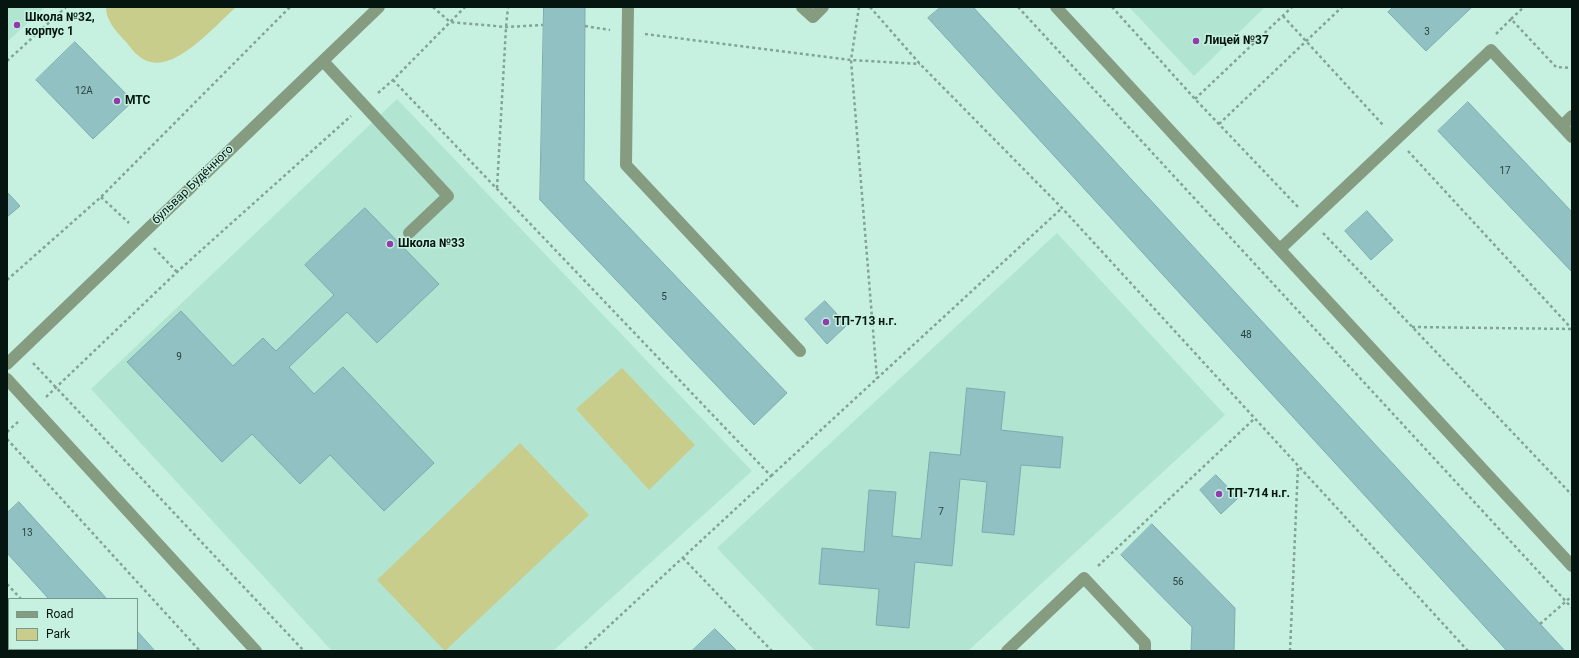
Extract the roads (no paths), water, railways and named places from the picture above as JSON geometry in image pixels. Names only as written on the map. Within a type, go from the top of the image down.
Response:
[{"type":"street","name":"бульвар Будённого","points":[[7,364],[379,7]]},
{"type":"street","points":[[628,7],[626,165],[800,351]]},
{"type":"street","points":[[802,7],[813,17],[823,7]]},
{"type":"street","points":[[1056,7],[1572,566]]},
{"type":"street","points":[[1280,249],[1491,50],[1572,137]]},
{"type":"street","points":[[323,61],[448,196],[409,233]]},
{"type":"street","points":[[1562,126],[1572,116]]},
{"type":"street","points":[[7,379],[256,651]]},
{"type":"street","points":[[1007,651],[1084,578],[1146,643],[1146,651]]},
{"type":"place","name":"Школа №32, корпус 1","points":[[17,25]]},
{"type":"place","name":"Лицей №37","points":[[1196,41]]},
{"type":"place","name":"МТС","points":[[117,101]]},
{"type":"place","name":"Школа №33","points":[[390,244]]},
{"type":"place","name":"ТП-713 н.г.","points":[[826,322]]},
{"type":"place","name":"ТП-714 н.г.","points":[[1219,494]]}]
